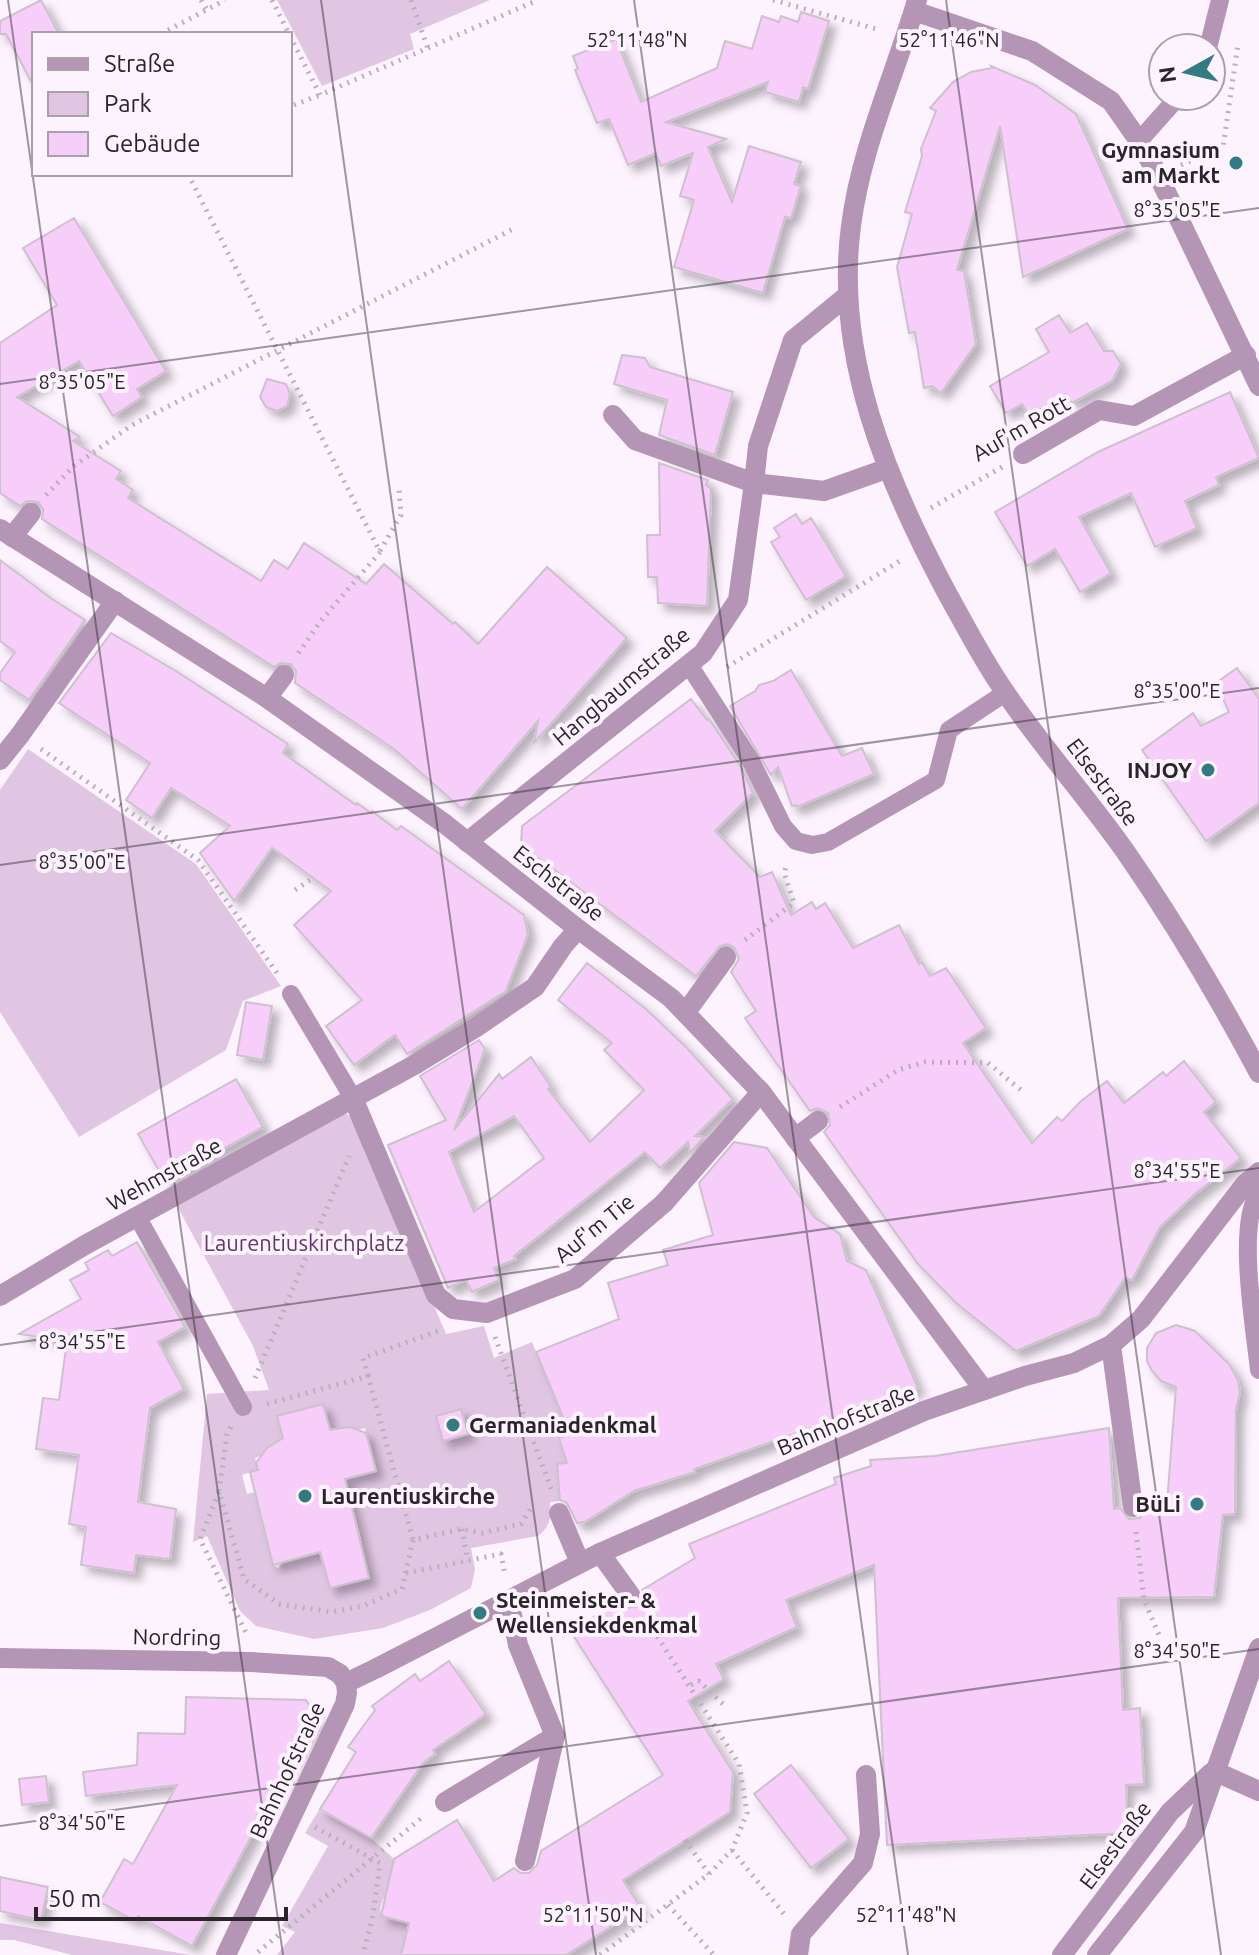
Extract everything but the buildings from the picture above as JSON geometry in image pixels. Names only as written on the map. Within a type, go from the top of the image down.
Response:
[{"type":"street","points":[[909,521],[886,469],[861,385],[848,295],[851,227],[865,155],[915,5],[1032,51],[1111,101],[1158,175],[1259,386]]},
{"type":"street","name":"Hangbaumstraße","points":[[467,842],[693,671],[738,600],[758,446],[793,340],[848,295]]},
{"type":"street","name":"Auf'm Rott","points":[[1023,454],[1099,410],[1134,416],[1246,355]]},
{"type":"street","points":[[613,415],[635,440],[754,483],[824,491],[886,469]]},
{"type":"street","points":[[6,533],[31,513]]},
{"type":"street","name":"Elsestraße","points":[[909,521],[978,650],[1005,693],[1122,847],[1163,907],[1210,981],[1259,1073]]},
{"type":"street","name":"Eschstraße","points":[[6,533],[267,698],[467,842],[671,998],[761,1092],[984,1390]]},
{"type":"street","points":[[0,760],[115,601]]},
{"type":"street","points":[[267,698],[284,675]]},
{"type":"street","name":"Wehmstraße","points":[[0,1296],[475,1028],[535,987],[578,929]]},
{"type":"street","points":[[686,1012],[726,957]]},
{"type":"street","name":"Auf'm Tie","points":[[487,1313],[575,1279],[664,1203],[761,1092]]},
{"type":"street","points":[[353,1098],[436,1295],[453,1309],[487,1313]]},
{"type":"street","points":[[795,1138],[818,1121]]},
{"type":"street","name":"Bahnhofstraße","points":[[226,1955],[345,1704],[346,1683],[600,1553],[924,1411],[1025,1376],[1074,1363],[1111,1345],[1141,1319],[1254,1183]]},
{"type":"street","points":[[1111,1345],[1133,1507]]},
{"type":"street","points":[[557,1507],[580,1563]]},
{"type":"street","points":[[600,1553],[631,1596]]},
{"type":"street","points":[[509,1600],[518,1645],[555,1736],[525,1861]]},
{"type":"street","name":"Elsestraße","points":[[1097,1955],[1194,1832],[1259,1648]]},
{"type":"street","name":"Nordring","points":[[0,1658],[251,1662],[328,1667],[340,1674],[346,1683]]},
{"type":"street","points":[[438,1807],[555,1736]]},
{"type":"street","points":[[1214,1771],[1259,1791]]},
{"type":"street","name":"Elsestraße","points":[[1062,1955],[1170,1812],[1214,1771]]},
{"type":"street","points":[[798,1955],[801,1934],[863,1863],[870,1834],[866,1775]]},
{"type":"lane","points":[[1212,32],[1220,0]]},
{"type":"lane","points":[[1139,141],[1165,112]]},
{"type":"lane","points":[[693,671],[751,761],[783,826],[796,841],[812,845],[828,842],[936,780],[949,730],[1005,693]]},
{"type":"lane","points":[[291,994],[353,1098]]},
{"type":"lane","points":[[1254,1183],[1249,1219],[1249,1267],[1259,1370]]},
{"type":"lane","points":[[137,1216],[243,1407]]},
{"type":"path","points":[[201,0],[207,10]]},
{"type":"path","points":[[165,32],[225,0]]},
{"type":"path","points":[[272,0],[288,32]]},
{"type":"path","points":[[411,0],[428,49]]},
{"type":"path","points":[[294,105],[538,0]]},
{"type":"path","points":[[773,0],[904,37]]},
{"type":"path","points":[[292,39],[320,95]]},
{"type":"path","points":[[1158,175],[1223,147],[1231,90]]},
{"type":"path","points":[[189,176],[380,552]]},
{"type":"path","points":[[31,513],[60,477],[132,425],[515,228]]},
{"type":"path","name":"Auf'm Rott","points":[[909,521],[1023,454]]},
{"type":"path","points":[[284,675],[320,622],[380,552],[401,515],[399,489]]},
{"type":"path","points":[[693,671],[710,677],[923,547]]},
{"type":"path","points":[[20,735],[198,860],[291,994]]},
{"type":"path","points":[[726,957],[794,903],[784,873],[796,841]]},
{"type":"path","points":[[295,890],[313,878]]},
{"type":"path","points":[[818,1121],[898,1070],[925,1062],[988,1063],[1021,1090]]},
{"type":"path","points":[[246,1629],[200,1539],[219,1491],[227,1434],[243,1407],[364,1123]]},
{"type":"path","points":[[219,1491],[244,1579],[279,1604],[331,1612],[363,1606],[402,1589],[413,1540],[363,1358],[487,1313],[557,1507]]},
{"type":"path","points":[[243,1407],[368,1376]]},
{"type":"path","points":[[541,1492],[548,1481]]},
{"type":"path","points":[[413,1540],[462,1529],[482,1533],[521,1524],[534,1502]]},
{"type":"path","points":[[1133,1507],[1144,1600],[1160,1637]]},
{"type":"path","points":[[462,1529],[468,1561]]},
{"type":"path","points":[[406,1573],[501,1554]]},
{"type":"path","points":[[600,1955],[709,1874],[732,1850],[747,1813],[739,1764],[631,1596]]},
{"type":"path","points":[[691,1685],[699,1681],[725,1706]]},
{"type":"path","points":[[254,1955],[438,1807]]},
{"type":"path","points":[[294,1815],[380,1863],[373,1915],[363,1955]]},
{"type":"path","points":[[685,1840],[709,1874]]},
{"type":"path","points":[[732,1850],[801,1934]]},
{"type":"path","points":[[668,1905],[714,1955]]},
{"type":"green space","points":[[277,0],[490,0],[410,34],[414,49],[322,86]]},
{"type":"green space","points":[[28,749],[196,864],[281,986],[243,1001],[226,1050],[79,1137],[0,1012],[0,790]]},
{"type":"green space","name":"Laurentiuskirchplatz","points":[[338,1113],[347,1114],[357,1124],[446,1334],[484,1326],[494,1358],[532,1342],[568,1429],[559,1438],[567,1463],[557,1464],[560,1501],[550,1502],[546,1529],[538,1536],[471,1548],[475,1569],[471,1588],[430,1610],[383,1628],[314,1639],[256,1626],[240,1611],[207,1536],[193,1542],[207,1394],[269,1390],[253,1346],[176,1204]],"holes":[[[460,1409],[468,1433],[443,1441],[436,1416]],[[278,1416],[338,1435],[346,1427],[356,1430],[365,1428],[376,1471],[345,1479],[362,1543],[283,1562],[278,1569],[274,1565],[279,1559],[263,1526],[263,1490],[247,1494],[242,1475],[258,1470],[255,1458],[271,1446],[286,1449]]]},
{"type":"green space","points":[[319,1810],[371,1838],[394,1859],[380,1910],[385,1917],[409,1923],[401,1955],[277,1955],[295,1932],[282,1926],[328,1846],[305,1833]]},
{"type":"green space","points":[[0,1923],[191,1955],[72,1955],[14,1940],[0,1940]]},
{"type":"place","name":"Gymnasium am Markt","points":[[1236,163]]},
{"type":"place","name":"INJOY","points":[[1208,770]]},
{"type":"place","name":"Germaniadenkmal","points":[[453,1425]]},
{"type":"place","name":"Laurentiuskirche","points":[[305,1496]]},
{"type":"place","name":"BüLi","points":[[1197,1504]]},
{"type":"place","name":"Steinmeister- & Wellensiekdenkmal","points":[[480,1613]]}]
